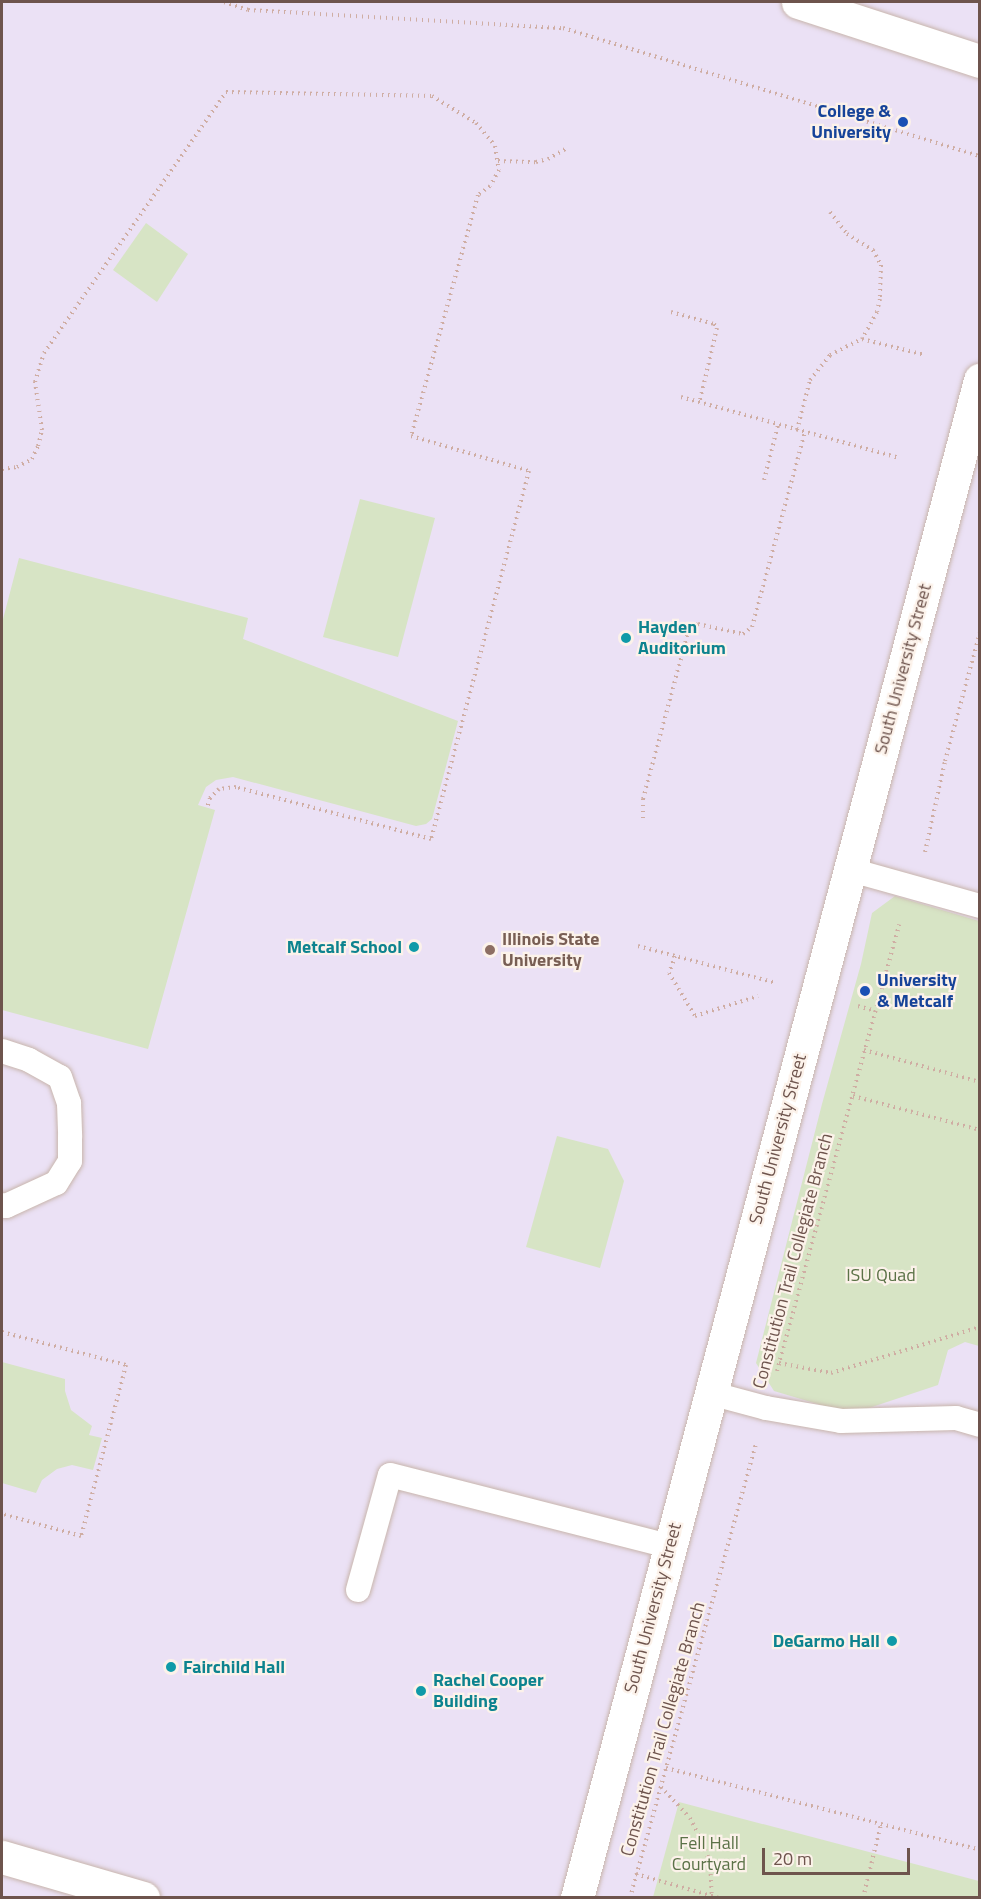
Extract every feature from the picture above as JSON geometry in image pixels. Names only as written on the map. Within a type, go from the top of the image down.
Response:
[{"type":"street","points":[[798,2],[980,61]]},
{"type":"street","name":"South University Street","points":[[577,1898],[980,380]]},
{"type":"street","points":[[2,1857],[143,1898]]},
{"type":"lane","points":[[851,870],[980,906]]},
{"type":"lane","points":[[2,1051],[30,1059],[60,1077],[69,1102],[70,1161],[56,1183],[6,1206],[2,1205]]},
{"type":"lane","points":[[710,1393],[766,1408],[841,1421],[956,1418],[980,1425]]},
{"type":"lane","points":[[358,1590],[390,1475],[669,1546]]},
{"type":"path","points":[[224,2],[248,10],[563,28],[980,156]]},
{"type":"path","points":[[2,470],[17,467],[32,459],[38,446],[42,430],[35,382],[44,353],[226,92],[432,96],[476,123],[495,146],[499,170],[490,186],[478,195],[411,436],[529,471],[431,839],[236,787],[219,789],[210,798],[207,808]]},
{"type":"path","points":[[498,161],[536,162],[548,159],[567,148]]},
{"type":"path","points":[[797,430],[810,380],[830,355],[862,339],[877,312],[880,299],[880,266],[873,250],[848,234],[830,212]]},
{"type":"path","points":[[671,312],[714,324],[717,328],[699,404]]},
{"type":"path","points":[[862,339],[925,355]]},
{"type":"path","points":[[681,397],[699,404],[898,458]]},
{"type":"path","points":[[764,480],[778,425]]},
{"type":"path","points":[[643,818],[643,799],[688,632],[698,624],[743,634],[752,627],[804,432]]},
{"type":"path","name":"Constitution Trail Collegiate Branch","points":[[630,1898],[898,927],[916,889],[945,761],[980,632]]},
{"type":"path","points":[[638,946],[875,1011]]},
{"type":"path","points":[[675,956],[669,973],[695,1016],[758,996]]},
{"type":"path","points":[[864,1050],[980,1082]]},
{"type":"path","points":[[853,1096],[980,1130]]},
{"type":"path","points":[[779,1363],[831,1373],[980,1327]]},
{"type":"path","points":[[2,1332],[126,1365],[81,1536],[2,1514]]},
{"type":"path","points":[[666,1768],[980,1850]]},
{"type":"path","points":[[661,1786],[690,1818],[710,1862],[712,1896]]},
{"type":"path","points":[[862,1898],[881,1824]]},
{"type":"path","points":[[636,1874],[719,1898]]},
{"type":"shaded area","name":"Illinois State University","points":[[2,2],[979,2],[979,1897],[2,1897]]},
{"type":"green space","points":[[146,223],[188,254],[157,302],[113,270]]},
{"type":"green space","points":[[360,499],[435,518],[398,657],[323,637]]},
{"type":"green space","points":[[19,558],[248,618],[243,639],[458,721],[432,819],[426,824],[416,826],[233,777],[216,780],[206,787],[198,805],[215,810],[148,1049],[2,1010],[2,623]]},
{"type":"green space","name":"ISU Quad","points":[[895,896],[979,921],[979,1346],[965,1342],[948,1350],[938,1385],[851,1414],[774,1391],[756,1363],[822,1104],[861,964],[872,913]]},
{"type":"green space","points":[[557,1136],[608,1149],[624,1181],[600,1268],[526,1247]]},
{"type":"green space","points":[[2,1362],[65,1379],[65,1391],[71,1410],[92,1426],[89,1435],[102,1438],[93,1470],[72,1465],[57,1469],[42,1480],[36,1493],[2,1483]]},
{"type":"green space","name":"Fell Hall Courtyard","points":[[679,1802],[979,1881],[979,1897],[653,1897]]},
{"type":"place","name":"College & University","points":[[903,122]]},
{"type":"place","name":"Hayden Auditorium","points":[[626,638]]},
{"type":"place","name":"Metcalf School","points":[[414,947]]},
{"type":"place","name":"Illinois State University","points":[[490,950]]},
{"type":"place","name":"University & Metcalf","points":[[865,991]]},
{"type":"place","name":"DeGarmo Hall","points":[[892,1641]]},
{"type":"place","name":"Fairchild Hall","points":[[171,1667]]},
{"type":"place","name":"Rachel Cooper Building","points":[[421,1691]]}]
